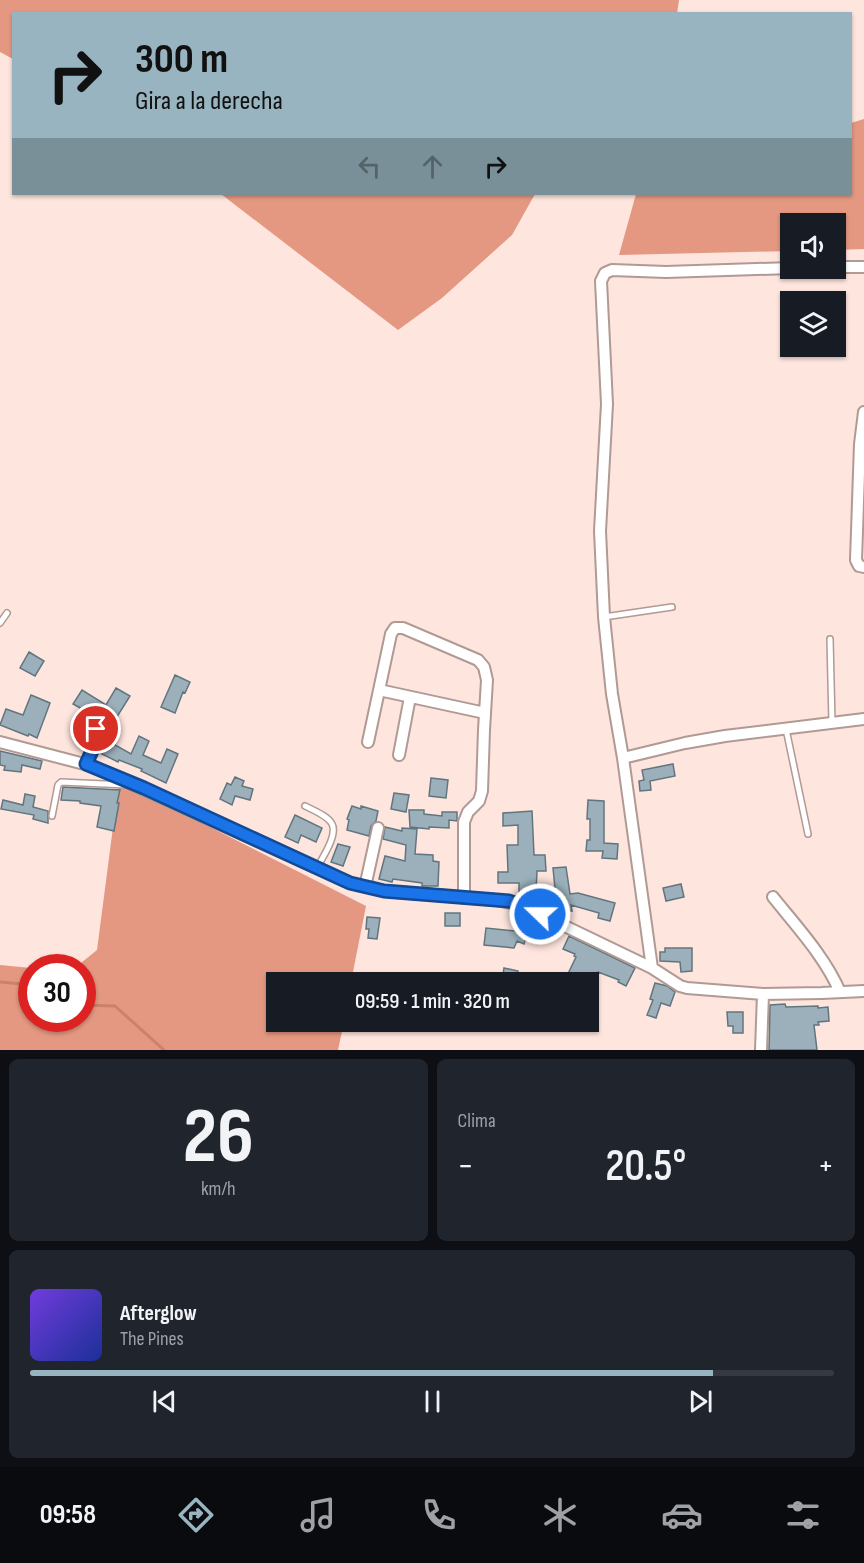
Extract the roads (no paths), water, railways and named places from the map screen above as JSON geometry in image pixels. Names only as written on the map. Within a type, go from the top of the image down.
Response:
[{"type":"street","points":[[846,267],[864,267]]},
{"type":"street","points":[[652,968],[612,694],[604,617],[600,531],[607,404],[600,288],[603,275],[612,270],[666,272],[780,268]]},
{"type":"street","points":[[864,412],[860,444],[856,560],[859,566],[864,567]]},
{"type":"street","points":[[368,742],[391,634],[395,628],[403,628],[481,663],[487,676],[481,796],[476,806],[468,812],[464,822],[464,897]]},
{"type":"street","points":[[379,690],[485,713]]},
{"type":"street","points":[[399,755],[411,697]]},
{"type":"street","points":[[623,758],[725,736],[864,719]]},
{"type":"street","points":[[0,742],[86,764],[365,888],[509,901],[521,905],[652,968],[680,986],[764,994],[864,991]]},
{"type":"street","points":[[365,888],[378,828]]},
{"type":"street","points":[[773,897],[824,962],[840,992]]},
{"type":"street","points":[[761,1050],[764,994]]},
{"type":"lane","points":[[604,617],[672,607]]},
{"type":"lane","points":[[0,623],[7,613]]},
{"type":"lane","points":[[830,639],[832,723]]},
{"type":"lane","points":[[86,712],[96,729],[98,738],[86,764]]},
{"type":"lane","points":[[786,729],[808,834]]},
{"type":"lane","points":[[52,816],[57,785],[61,782],[136,785]]},
{"type":"lane","points":[[305,806],[328,819],[334,827],[333,837],[317,868]]},
{"type":"waterway","points":[[0,982],[18,984]]},
{"type":"waterway","points":[[96,1005],[115,1006],[164,1050]]}]
